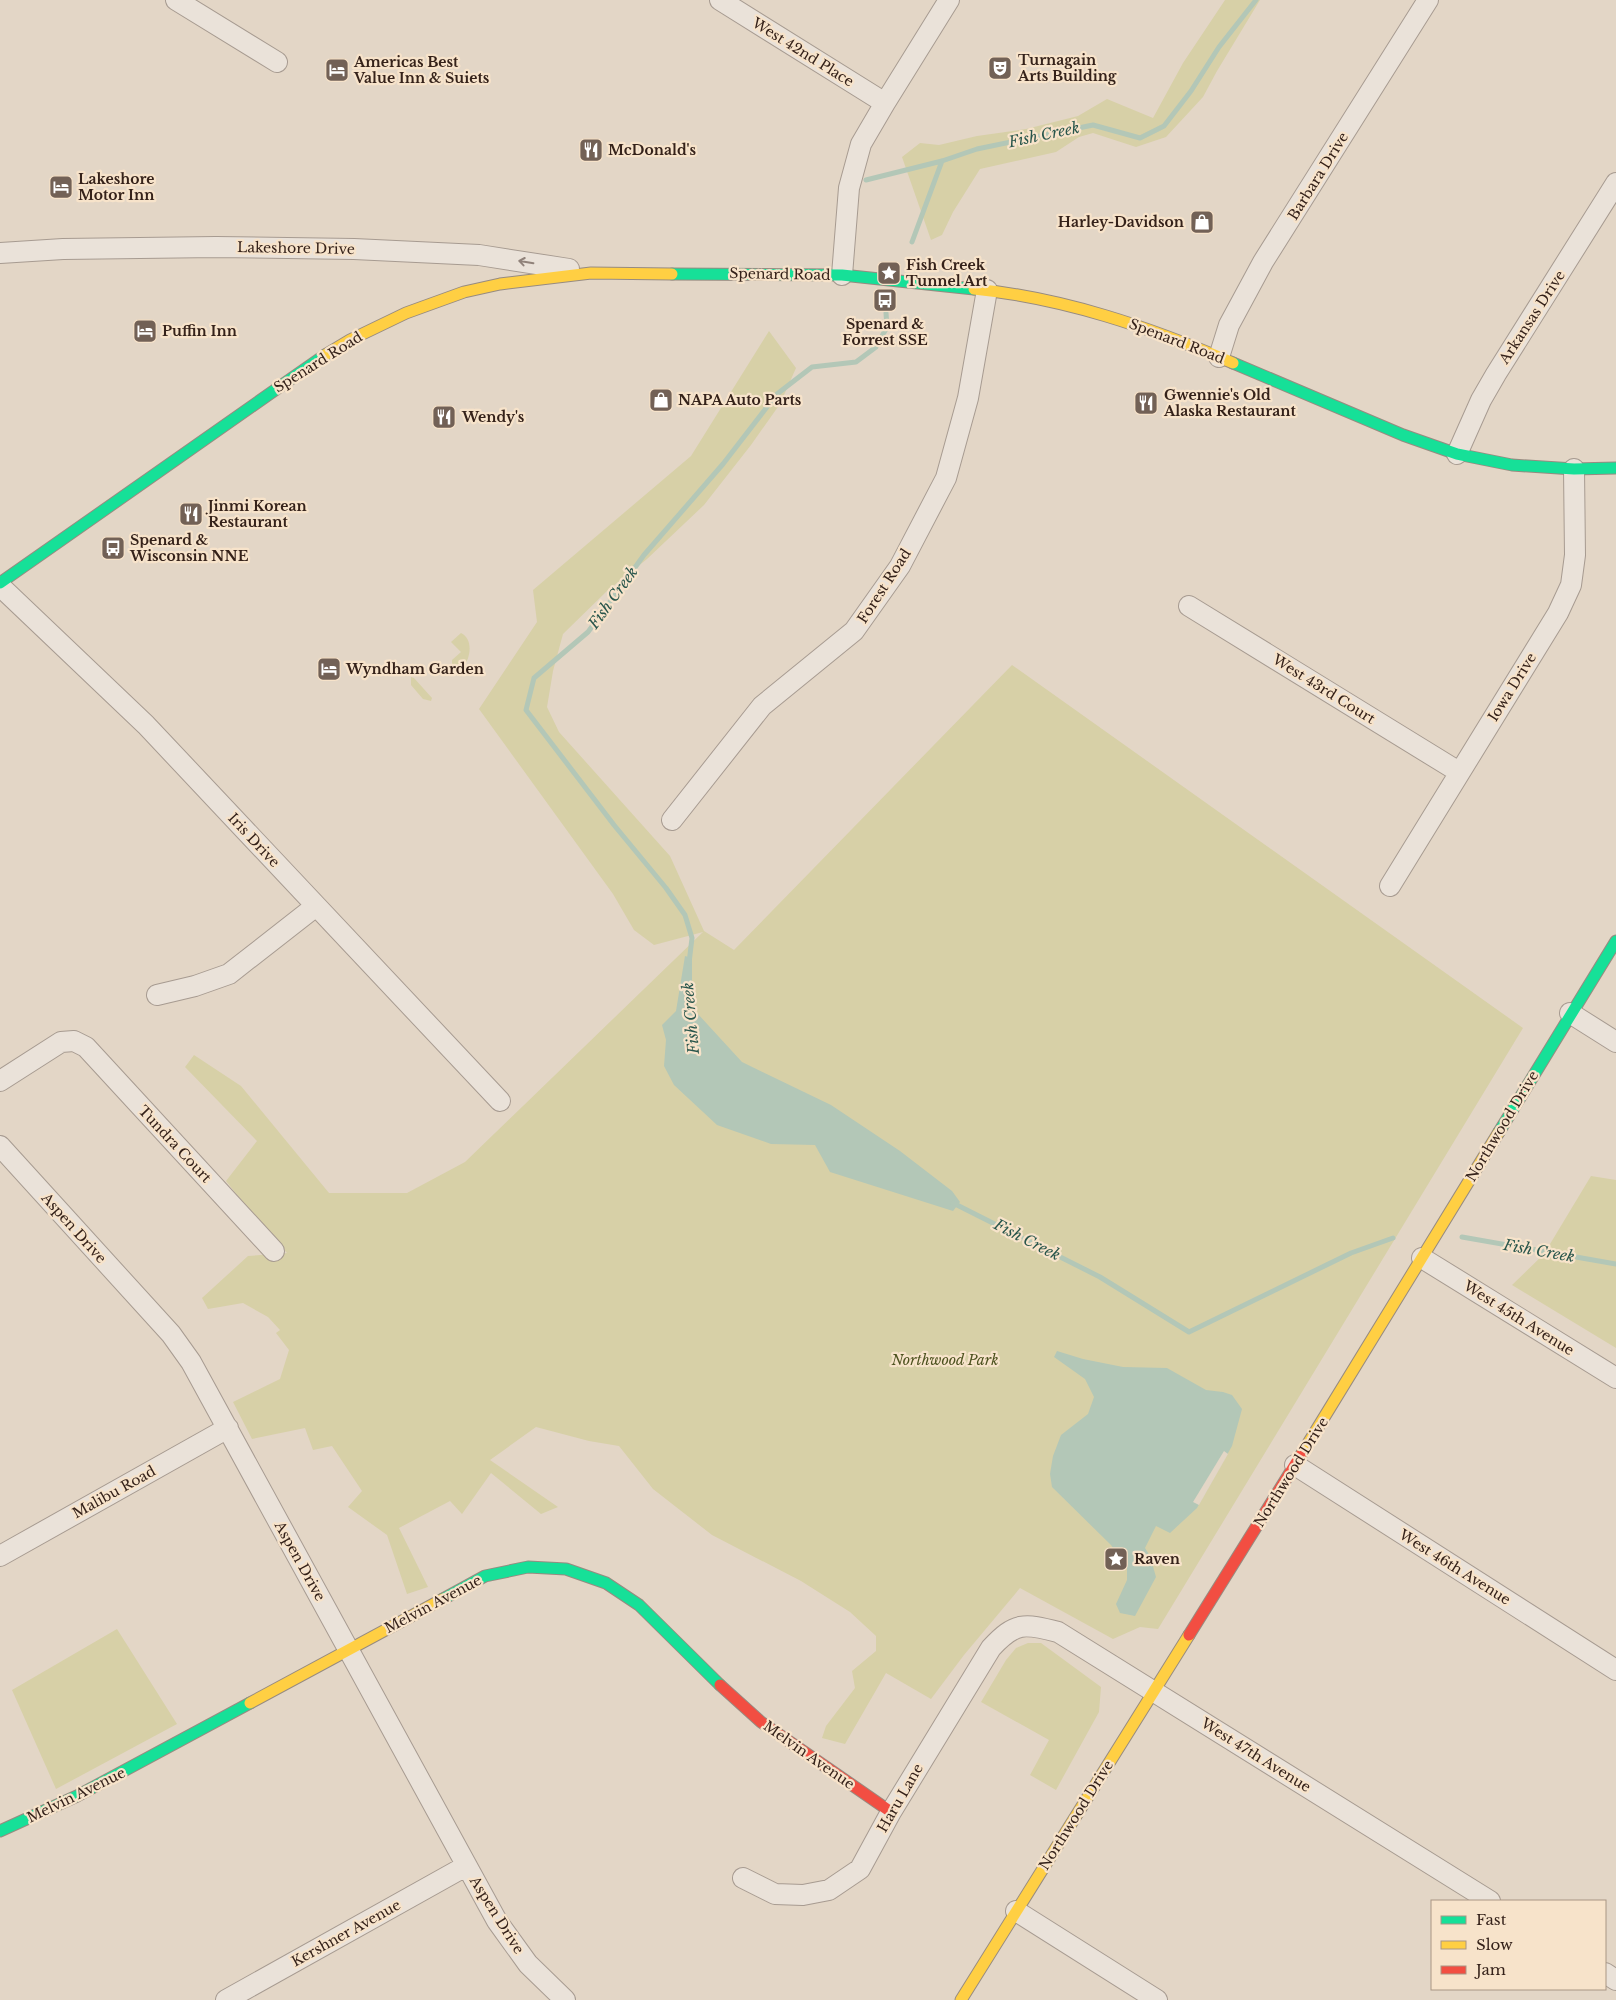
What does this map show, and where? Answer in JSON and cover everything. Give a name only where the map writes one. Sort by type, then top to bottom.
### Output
[{"type":"street","points":[[176,0],[277,62]]},
{"type":"street","name":"West 42nd Place","points":[[720,0],[885,103]]},
{"type":"street","points":[[842,275],[849,188],[861,144],[949,0]]},
{"type":"street","name":"Barbara Drive","points":[[1218,357],[1229,325],[1263,262],[1428,0]]},
{"type":"street","name":"Arkansas Drive","points":[[1457,454],[1481,400],[1496,374],[1616,183]]},
{"type":"street","name":"Lakeshore Drive","points":[[0,253],[63,249],[216,247],[354,249],[479,255],[591,273]]},
{"type":"street","points":[[479,255],[494,261],[498,266],[497,274],[486,288]]},
{"type":"street","name":"Spenard Road","points":[[0,585],[308,366],[342,344],[406,313],[464,292],[591,273],[842,275],[987,290],[1040,298],[1123,320],[1218,357],[1403,436],[1457,454],[1512,465],[1574,470],[1616,468]]},
{"type":"street","name":"Forest Road","points":[[672,820],[762,706],[854,631],[900,566],[946,478],[968,398],[987,290]]},
{"type":"street","name":"Iowa Drive","points":[[1390,886],[1558,612],[1571,585],[1575,555],[1574,470]]},
{"type":"street","name":"Iris Drive","points":[[0,585],[146,725],[500,1101]]},
{"type":"street","name":"West 43rd Court","points":[[1189,606],[1459,772]]},
{"type":"street","points":[[157,995],[195,986],[229,974],[316,906]]},
{"type":"street","name":"Northwood Drive","points":[[961,2000],[1295,1465],[1570,1013],[1616,941]]},
{"type":"street","points":[[1570,1013],[1616,1042]]},
{"type":"street","name":"Tundra Court","points":[[0,1080],[61,1042],[74,1041],[86,1047],[274,1251]]},
{"type":"street","name":"Aspen Drive","points":[[0,1146],[171,1334],[191,1362],[497,1921],[528,1964],[565,2000]]},
{"type":"street","name":"West 45th Avenue","points":[[1422,1258],[1616,1378]]},
{"type":"street","name":"Malibu Road","points":[[0,1556],[228,1428]]},
{"type":"street","name":"West 46th Avenue","points":[[1295,1465],[1616,1670]]},
{"type":"street","name":"Melvin Avenue","points":[[0,1831],[77,1796],[485,1576],[528,1567],[566,1569],[606,1583],[639,1605],[716,1681],[761,1722],[891,1812]]},
{"type":"street","name":"West 47th Avenue","points":[[1016,1627],[1035,1626],[1058,1632],[1488,1900]]},
{"type":"street","name":"Haru Lane","points":[[743,1878],[775,1894],[803,1895],[828,1890],[860,1869],[891,1812],[991,1648],[1002,1636],[1016,1627]]},
{"type":"street","name":"Kershner Avenue","points":[[226,2000],[466,1866]]},
{"type":"street","points":[[1016,1911],[1157,2000]]},
{"type":"green space","points":[[1225,0],[1260,0],[1203,97],[1166,137],[1136,147],[1093,133],[1079,137],[1056,152],[980,169],[953,212],[942,235],[931,240],[902,157],[920,143],[939,145],[977,136],[1026,129],[1078,116],[1107,99],[1153,118],[1183,63]]},
{"type":"green space","name":"Northwood Park","points":[[769,331],[796,368],[780,404],[704,505],[647,559],[607,591],[563,634],[553,671],[547,707],[559,732],[670,856],[704,931],[734,950],[1012,665],[1523,1028],[1158,1629],[1140,1627],[1113,1639],[1020,1588],[964,1655],[931,1699],[886,1673],[845,1744],[822,1738],[826,1726],[855,1688],[852,1671],[876,1651],[876,1636],[850,1612],[801,1581],[712,1535],[653,1489],[619,1446],[589,1441],[536,1427],[490,1460],[558,1507],[541,1514],[491,1473],[462,1514],[450,1501],[399,1528],[428,1587],[407,1594],[387,1535],[348,1507],[362,1491],[332,1446],[313,1450],[305,1428],[252,1439],[233,1402],[280,1379],[289,1350],[276,1333],[280,1330],[268,1317],[243,1303],[208,1309],[202,1298],[248,1256],[287,1253],[263,1228],[226,1181],[257,1141],[185,1067],[194,1055],[241,1086],[329,1193],[407,1193],[465,1162],[703,932],[654,945],[634,930],[613,894],[479,709],[537,622],[533,590],[691,456]]},
{"type":"green space","points":[[461,633],[468,641],[470,651],[460,671],[452,665],[452,660],[461,652],[451,642]]},
{"type":"green space","points":[[411,677],[432,698],[431,701],[423,699],[411,685]]},
{"type":"green space","points":[[1591,1176],[1616,1180],[1616,1348],[1512,1285],[1544,1254]]},
{"type":"green space","points":[[117,1629],[177,1724],[56,1789],[12,1690]]},
{"type":"green space","points":[[1028,1643],[1041,1643],[1101,1687],[1099,1712],[1056,1790],[1030,1775],[1049,1740],[981,1702],[1006,1660],[1016,1648]]},
{"type":"water","points":[[685,956],[692,958],[692,987],[697,1013],[742,1062],[831,1105],[900,1151],[952,1191],[960,1202],[953,1211],[830,1172],[815,1145],[771,1144],[717,1125],[674,1085],[664,1066],[666,1040],[662,1025],[676,1011]]},
{"type":"water","points":[[1057,1351],[1083,1359],[1123,1367],[1167,1368],[1206,1390],[1232,1395],[1242,1409],[1232,1446],[1197,1508],[1170,1533],[1156,1526],[1145,1548],[1150,1556],[1156,1577],[1135,1616],[1120,1613],[1116,1604],[1127,1580],[1127,1568],[1111,1545],[1052,1487],[1050,1474],[1053,1456],[1061,1435],[1088,1414],[1094,1397],[1085,1379],[1054,1357]]},
{"type":"pier","points":[[1224,1451],[1228,1454],[1199,1505],[1193,1502]]},
{"type":"waterway","name":"Fish Creek","points":[[866,180],[942,161],[977,149],[1093,125],[1140,138],[1164,126],[1191,91],[1219,47],[1256,0]]},
{"type":"waterway","name":"Fish Creek","points":[[912,242],[942,161]]},
{"type":"waterway","name":"Fish Creek","points":[[689,963],[692,938],[685,915],[666,888],[614,825],[526,710],[534,678],[588,632],[644,555],[723,464],[777,394],[812,367],[856,362],[876,347],[887,327],[886,313]]},
{"type":"waterway","name":"Fish Creek","points":[[953,1203],[1100,1277],[1189,1332],[1351,1253],[1393,1238]]},
{"type":"waterway","name":"Fish Creek","points":[[1462,1237],[1616,1264]]},
{"type":"traffic: fast","points":[[672,274],[842,275],[974,289]]},
{"type":"traffic: fast","points":[[0,583],[325,355]]},
{"type":"traffic: fast","points":[[1233,363],[1403,435],[1457,454],[1512,465],[1574,469],[1616,468]]},
{"type":"traffic: fast","points":[[1499,1132],[1616,941]]},
{"type":"traffic: fast","points":[[443,1599],[485,1576],[528,1567],[566,1569],[606,1583],[639,1605],[720,1685]]},
{"type":"traffic: fast","points":[[0,1831],[77,1796],[250,1703]]},
{"type":"traffic: slow","points":[[325,355],[350,340],[406,313],[464,292],[500,284],[591,273],[672,274]]},
{"type":"traffic: slow","points":[[974,289],[1041,299],[1106,316],[1138,326],[1233,363]]},
{"type":"traffic: slow","points":[[1301,1455],[1499,1132]]},
{"type":"traffic: slow","points":[[250,1703],[443,1599]]},
{"type":"traffic: slow","points":[[961,2000],[1189,1635]]},
{"type":"traffic: jam","points":[[1189,1635],[1301,1455]]},
{"type":"traffic: jam","points":[[720,1685],[761,1722],[891,1812]]},
{"type":"place","name":"Turnagain Arts Building","points":[[1000,68]]},
{"type":"place","name":"Americas Best Value Inn & Suiets","points":[[337,70]]},
{"type":"place","name":"McDonald's","points":[[591,150]]},
{"type":"place","name":"Lakeshore Motor Inn","points":[[61,187]]},
{"type":"place","name":"Harley-Davidson","points":[[1202,222]]},
{"type":"place","name":"Fish Creek Tunnel Art","points":[[889,273]]},
{"type":"place","name":"Spenard & Forrest SSE","points":[[885,300]]},
{"type":"place","name":"Puffin Inn","points":[[145,331]]},
{"type":"place","name":"NAPA Auto Parts","points":[[661,400]]},
{"type":"place","name":"Gwennie's Old Alaska Restaurant","points":[[1146,403]]},
{"type":"place","name":"Wendy's","points":[[444,417]]},
{"type":"place","name":"Jinmi Korean Restaurant","points":[[191,514]]},
{"type":"place","name":"Spenard & Wisconsin NNE","points":[[113,548]]},
{"type":"place","name":"Wyndham Garden","points":[[329,669]]},
{"type":"place","name":"Raven","points":[[1116,1559]]}]
